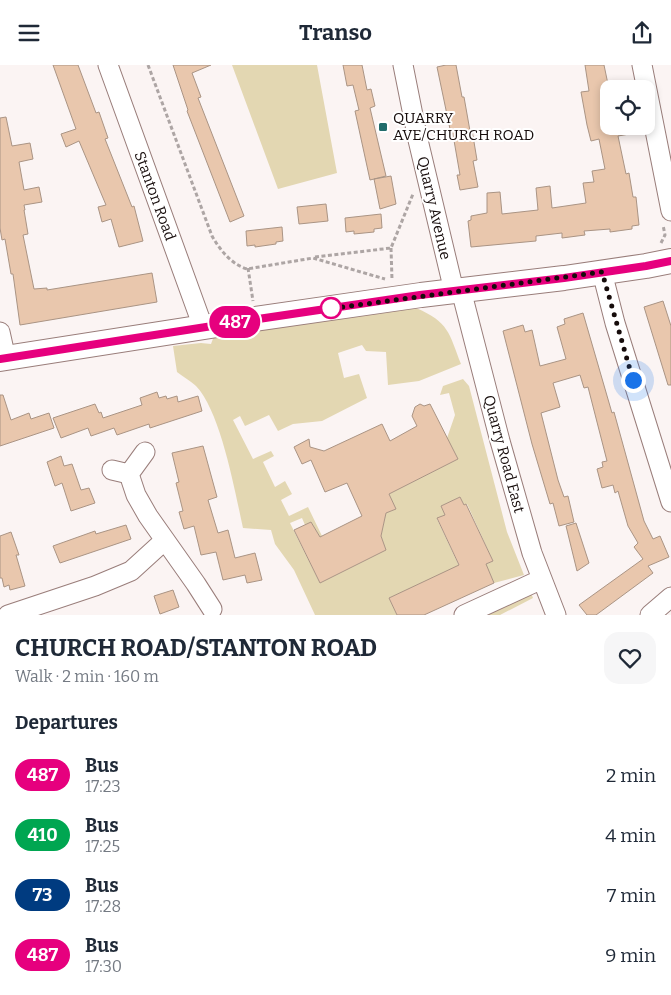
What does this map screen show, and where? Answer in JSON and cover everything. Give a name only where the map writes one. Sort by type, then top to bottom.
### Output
[{"type":"main road","points":[[3,359],[255,319],[602,272],[664,253]]},
{"type":"street","name":"Stanton Road","points":[[108,65],[203,327]]},
{"type":"street","name":"Quarry Avenue","points":[[403,65],[418,140],[457,291]]},
{"type":"street","points":[[642,65],[671,211]]},
{"type":"street","points":[[602,272],[671,502]]},
{"type":"street","name":"Quarry Road East","points":[[457,291],[532,553],[556,615]]},
{"type":"street","points":[[0,332],[3,359]]},
{"type":"street","points":[[145,452],[121,472],[165,540],[216,610]]},
{"type":"street","points":[[8,615],[95,586],[131,571],[165,540]]},
{"type":"street","points":[[464,615],[542,579]]},
{"type":"street","points":[[650,615],[671,597]]},
{"type":"path","points":[[148,65],[212,236],[221,251],[240,267],[248,268],[390,248]]},
{"type":"path","points":[[392,281],[390,248],[414,191]]},
{"type":"path","points":[[664,235],[662,243],[664,253]]},
{"type":"path","points":[[313,258],[392,281],[401,281]]},
{"type":"path","points":[[248,268],[255,319]]},
{"type":"shaded area","points":[[232,65],[317,65],[337,173],[278,189]]},
{"type":"shaded area","points":[[416,308],[427,313],[442,324],[454,344],[461,364],[419,381],[388,385],[386,352],[366,351],[362,345],[338,353],[344,378],[359,374],[367,398],[322,421],[293,424],[278,431],[269,415],[245,426],[240,416],[233,420],[253,459],[271,451],[274,456],[263,462],[275,487],[285,481],[292,494],[281,500],[289,516],[308,507],[322,536],[320,537],[311,522],[305,525],[302,518],[290,523],[320,583],[386,550],[381,536],[386,513],[396,509],[389,494],[458,459],[447,438],[455,415],[449,393],[440,395],[443,386],[463,379],[469,386],[507,532],[524,575],[494,583],[489,571],[473,570],[493,561],[467,504],[464,505],[460,497],[441,506],[445,515],[437,519],[460,568],[452,569],[389,598],[397,615],[315,615],[294,570],[275,544],[271,530],[243,528],[226,453],[213,414],[196,386],[177,372],[173,346],[201,343],[211,344],[214,336]]},
{"type":"shaded area","points":[[529,588],[533,598],[500,615],[473,615]]},
{"type":"building","points":[[53,65],[78,65],[96,113],[99,112],[108,138],[105,139],[132,207],[134,206],[143,241],[119,247],[111,219],[102,222],[98,207],[106,205],[79,141],[66,147],[61,134],[76,129]]},
{"type":"building","points":[[173,65],[211,65],[192,73],[201,97],[198,98],[244,216],[230,222],[187,111]]},
{"type":"building","points":[[343,65],[362,65],[367,90],[371,89],[375,106],[370,108],[386,176],[370,180],[355,111],[359,110],[353,85],[347,86]]},
{"type":"building","points":[[456,65],[470,131],[472,130],[477,160],[473,161],[478,187],[460,190],[457,175],[460,175],[452,129],[450,129],[437,67]]},
{"type":"building","points":[[585,65],[604,65],[607,80],[600,80],[600,135],[624,135],[618,136],[626,174],[629,173],[633,197],[636,197],[639,225],[632,226],[632,229],[610,232],[610,229],[584,231],[585,235],[562,238],[562,233],[536,236],[536,241],[471,247],[468,221],[471,220],[471,216],[487,213],[487,193],[500,192],[502,214],[538,210],[536,188],[550,186],[552,208],[586,203],[583,183],[594,182],[592,171],[605,169],[599,139],[591,141],[587,125],[581,92],[589,91]]},
{"type":"building","points":[[6,117],[12,146],[30,143],[33,159],[19,162],[24,190],[39,187],[42,202],[24,205],[28,234],[23,235],[34,289],[47,288],[47,290],[152,273],[157,302],[20,325],[13,274],[11,274],[5,239],[2,240],[0,228],[0,118]]},
{"type":"building","points":[[391,176],[396,204],[380,209],[374,179]]},
{"type":"building","points":[[326,204],[328,221],[299,224],[297,207]]},
{"type":"building","points":[[381,214],[382,228],[374,229],[374,232],[354,234],[354,231],[346,232],[345,218]]},
{"type":"building","points":[[282,227],[283,241],[255,247],[255,245],[247,246],[246,231]]},
{"type":"building","points":[[663,301],[671,326],[671,385],[668,385],[644,307]]},
{"type":"building","points":[[583,313],[612,413],[614,412],[644,521],[653,539],[660,536],[669,557],[648,566],[653,573],[596,615],[587,615],[579,605],[643,559],[634,547],[638,543],[628,526],[618,491],[615,493],[613,485],[602,488],[597,469],[603,467],[602,462],[607,461],[588,387],[584,388],[580,375],[553,383],[560,407],[541,413],[558,480],[564,497],[568,496],[574,522],[559,526],[553,503],[550,504],[532,444],[503,331],[523,325],[525,332],[532,330],[540,366],[566,359],[557,327],[565,324],[564,319]]},
{"type":"building","points":[[157,392],[159,398],[166,396],[167,399],[177,396],[178,402],[198,396],[202,411],[150,428],[149,424],[117,435],[114,428],[91,436],[88,428],[61,438],[53,418],[95,404],[103,418],[142,405],[140,398]]},
{"type":"building","points":[[0,395],[3,395],[11,420],[29,413],[31,419],[49,413],[54,428],[0,446]]},
{"type":"building","points":[[420,404],[424,406],[430,404],[458,459],[389,494],[396,509],[386,513],[381,536],[386,550],[320,583],[294,530],[311,522],[320,537],[362,516],[347,483],[325,492],[311,460],[302,464],[294,447],[309,439],[310,447],[324,451],[382,424],[390,441],[417,426],[412,416],[415,407]]},
{"type":"building","points":[[203,446],[217,497],[208,500],[218,533],[228,530],[235,558],[255,553],[262,580],[247,583],[245,575],[223,580],[216,552],[201,555],[194,526],[184,529],[179,512],[183,511],[176,483],[179,482],[172,453]]},
{"type":"building","points":[[61,456],[64,466],[72,464],[81,490],[89,488],[95,503],[71,511],[62,483],[55,486],[47,462]]},
{"type":"building","points":[[460,497],[464,505],[466,504],[493,561],[486,564],[494,583],[424,615],[397,615],[389,598],[459,565],[437,518],[445,515],[441,506]]},
{"type":"building","points":[[576,523],[589,563],[577,571],[566,526]]},
{"type":"building","points":[[126,525],[131,539],[60,563],[53,546],[95,531],[96,534]]},
{"type":"building","points":[[11,532],[19,555],[16,555],[25,586],[10,590],[9,585],[4,587],[2,578],[0,578],[0,536]]},
{"type":"building","points":[[173,590],[179,607],[160,614],[154,596]]},
{"type":"bus line","name":"487","points":[[0,359],[420,295],[564,278],[671,261]]},
{"type":"place","name":"QUARRY AVE/CHURCH ROAD","points":[[383,127]]},
{"type":"route","points":[[331,308],[328,309],[420,295],[602,272],[633,380]]}]
